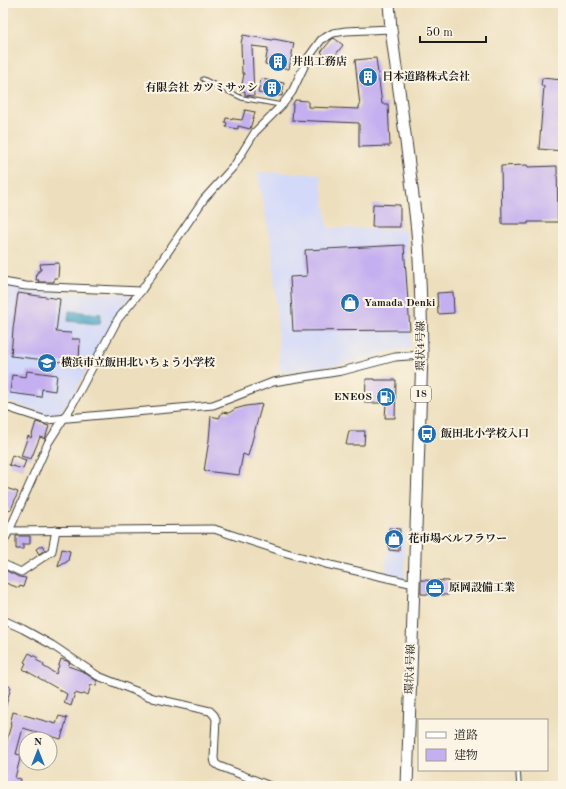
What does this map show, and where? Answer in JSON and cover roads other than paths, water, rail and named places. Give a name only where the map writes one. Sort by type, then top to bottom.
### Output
[{"type":"main road","name":"環状4号線","points":[[389,3],[416,222],[420,268],[422,355],[407,786]]},
{"type":"street","points":[[3,543],[6,530],[48,443],[71,407],[118,319],[141,291],[204,199],[234,166],[255,132],[282,105],[292,92],[308,58],[321,40],[333,33],[346,30],[391,29]]},
{"type":"street","points":[[3,282],[26,286],[141,291]]},
{"type":"street","points":[[3,406],[46,420],[213,405],[273,382],[342,371],[395,357],[422,355]]},
{"type":"street","points":[[6,530],[214,529],[326,564],[414,584]]},
{"type":"street","points":[[3,564],[21,572],[52,551],[56,530]]},
{"type":"street","points":[[3,620],[52,645],[98,676],[153,698],[210,711],[216,719],[215,763],[219,766],[270,786]]},
{"type":"lane","points":[[203,79],[242,98],[282,105]]},
{"type":"lane","points":[[518,771],[519,786]]},
{"type":"water","points":[[69,311],[101,314],[100,324],[68,321]]},
{"type":"place","name":"井出工務店","points":[[278,62]]},
{"type":"place","name":"日本道路株式会社","points":[[368,77]]},
{"type":"place","name":"有限会社 カツミサッシ","points":[[272,88]]},
{"type":"place","name":"Yamada Denki","points":[[350,303]]},
{"type":"place","name":"横浜市立飯田北いちょう小学校","points":[[47,363]]},
{"type":"place","name":"ENEOS","points":[[386,397]]},
{"type":"place","name":"飯田北小学校入口","points":[[427,434]]},
{"type":"place","name":"花市場ベルフラワー","points":[[394,539]]},
{"type":"place","name":"原岡設備工業","points":[[435,588]]}]
